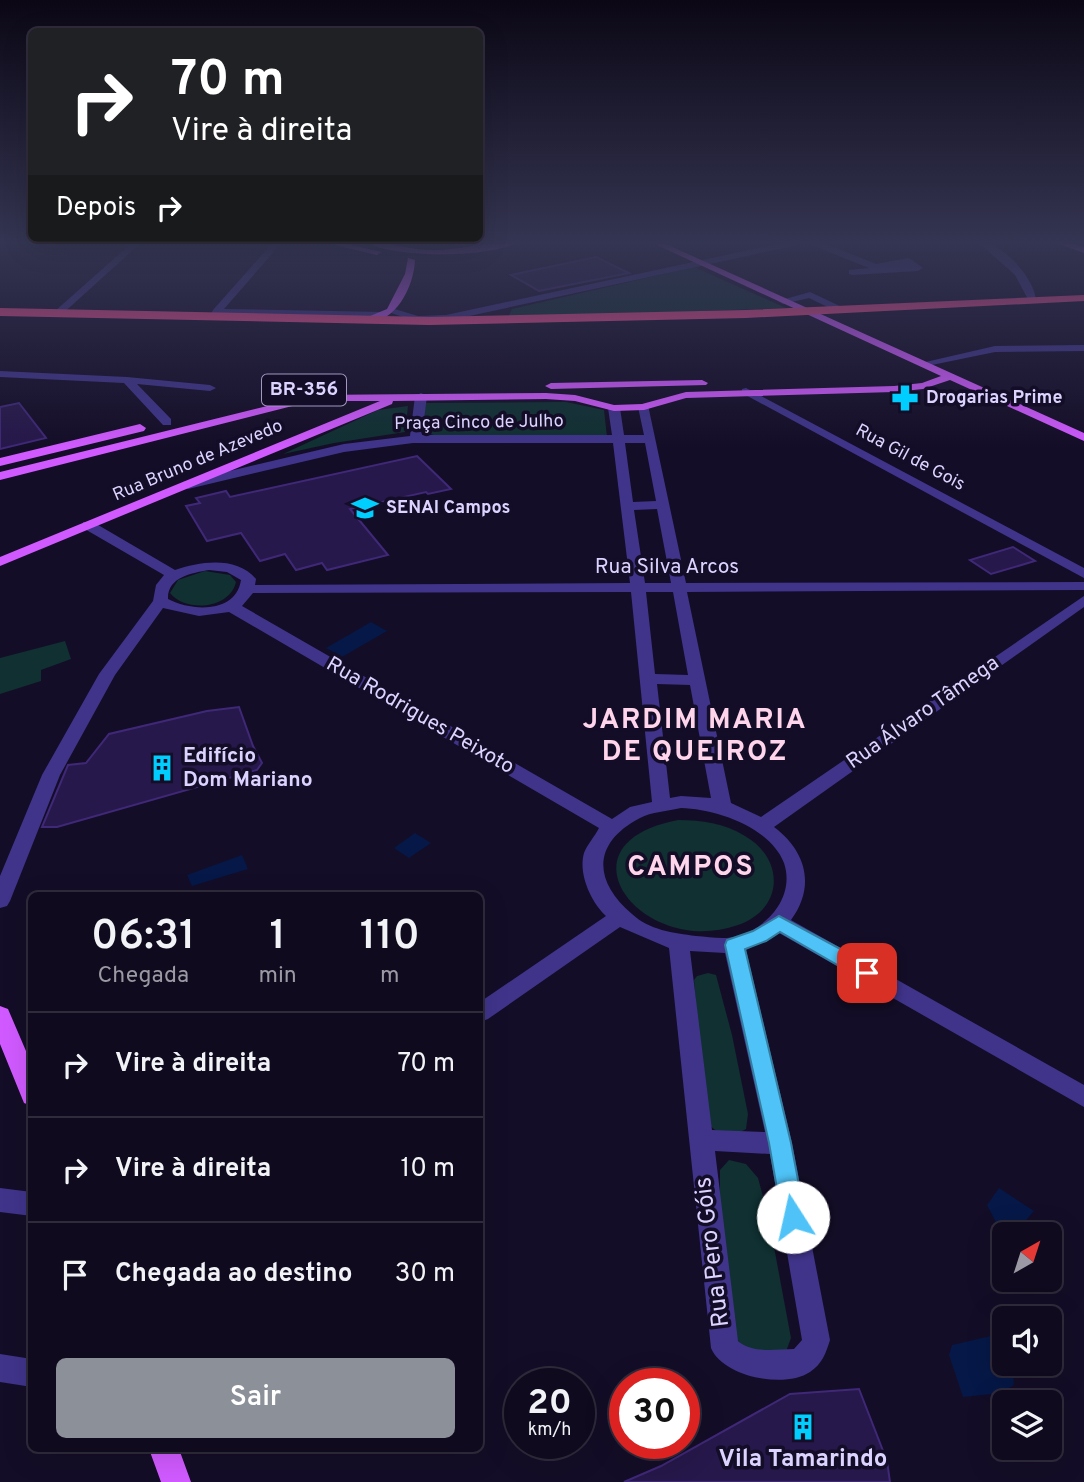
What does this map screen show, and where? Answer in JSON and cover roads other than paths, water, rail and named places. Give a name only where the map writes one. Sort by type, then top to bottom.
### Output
[{"type":"highway","points":[[496,309],[496,315],[507,320]]},
{"type":"highway","points":[[0,312],[215,314],[367,321],[507,320],[859,309]]},
{"type":"main road","points":[[367,321],[387,313],[389,309]]},
{"type":"main road","points":[[802,309],[1084,437]]},
{"type":"main road","points":[[0,476],[312,398],[546,396],[575,398],[614,408],[644,407],[686,394],[923,386],[946,375]]},
{"type":"main road","name":"BR-356","points":[[0,462],[270,397],[320,388],[617,386],[946,375]]},
{"type":"main road","points":[[617,386],[636,394],[644,407]]},
{"type":"main road","name":"Rua Bruno de Azevedo","points":[[0,562],[368,408],[416,396]]},
{"type":"main road","points":[[240,415],[233,410],[270,397]]},
{"type":"main road","points":[[0,1015],[28,1086]]},
{"type":"main road","points":[[165,1452],[176,1482]]},
{"type":"street","points":[[57,314],[62,309]]},
{"type":"street","points":[[215,314],[219,309]]},
{"type":"street","points":[[215,314],[387,313],[433,319],[489,309]]},
{"type":"street","points":[[922,364],[995,349],[1084,348]]},
{"type":"street","points":[[0,374],[127,380],[210,388]]},
{"type":"street","points":[[127,380],[167,422]]},
{"type":"street","name":"Rua Gil de Gois","points":[[746,391],[1084,574]]},
{"type":"street","points":[[416,396],[416,439]]},
{"type":"street","points":[[644,407],[720,799]]},
{"type":"street","points":[[614,408],[638,588],[661,803]]},
{"type":"street","name":"Praça Cinco de Julho","points":[[188,485],[344,448],[416,439],[650,439]]},
{"type":"street","points":[[625,506],[662,505]]},
{"type":"street","points":[[88,525],[174,575]]},
{"type":"street","points":[[1056,586],[1049,579],[1047,570],[1056,559],[1084,558]]},
{"type":"street","points":[[209,566],[241,571],[249,579],[250,589],[243,598],[230,606],[210,612],[189,613],[171,609],[161,601],[159,593],[163,583],[174,575],[209,566]]},
{"type":"street","name":"Rua Silva Arcos","points":[[250,589],[1056,586],[1084,597]]},
{"type":"street","name":"Rua Álvaro Tâmega","points":[[763,825],[1084,597]]},
{"type":"street","points":[[0,901],[51,775],[107,674],[161,601]]},
{"type":"street","name":"Rua Rodrigues Peixoto","points":[[230,606],[610,826]]},
{"type":"street","points":[[648,679],[696,680]]},
{"type":"street","points":[[720,799],[763,825],[786,847],[797,872],[795,899],[779,923],[759,936],[734,945],[680,946],[646,935],[618,918],[599,895],[592,871],[596,847],[610,826],[633,812],[661,803],[720,799]]},
{"type":"street","points":[[483,1011],[618,918]]},
{"type":"street","points":[[779,923],[1084,1097]]},
{"type":"street","name":"Rua Pero Góis","points":[[680,946],[725,1348],[733,1358],[744,1362],[799,1363],[812,1352],[816,1340],[780,1143],[734,945]]},
{"type":"street","points":[[700,1140],[780,1143]]},
{"type":"street","points":[[0,1199],[28,1202]]},
{"type":"street","points":[[0,1368],[28,1372]]},
{"type":"water","points":[[371,622],[387,631],[342,657],[326,648]]},
{"type":"water","points":[[415,833],[431,843],[409,858],[394,848]]},
{"type":"water","points":[[242,855],[248,869],[192,886],[187,875]]},
{"type":"water","points":[[999,1188],[1034,1211],[1024,1222],[996,1222],[987,1205]]},
{"type":"water","points":[[992,1336],[992,1376],[1013,1376],[1014,1385],[1006,1390],[992,1390],[992,1394],[963,1397],[949,1355],[952,1345]]},
{"type":"place","name":"Drogarias Prime","points":[[905,398]]},
{"type":"place","name":"SENAI Campos","points":[[365,508]]},
{"type":"place","name":"Edifício Dom Mariano","points":[[162,768]]},
{"type":"place","name":"Vila Tamarindo","points":[[803,1427]]},
{"type":"district","name":"JARDIM MARIA DE QUEIROZ","points":[[695,737]]},
{"type":"district","name":"CAMPOS","points":[[691,868]]}]
